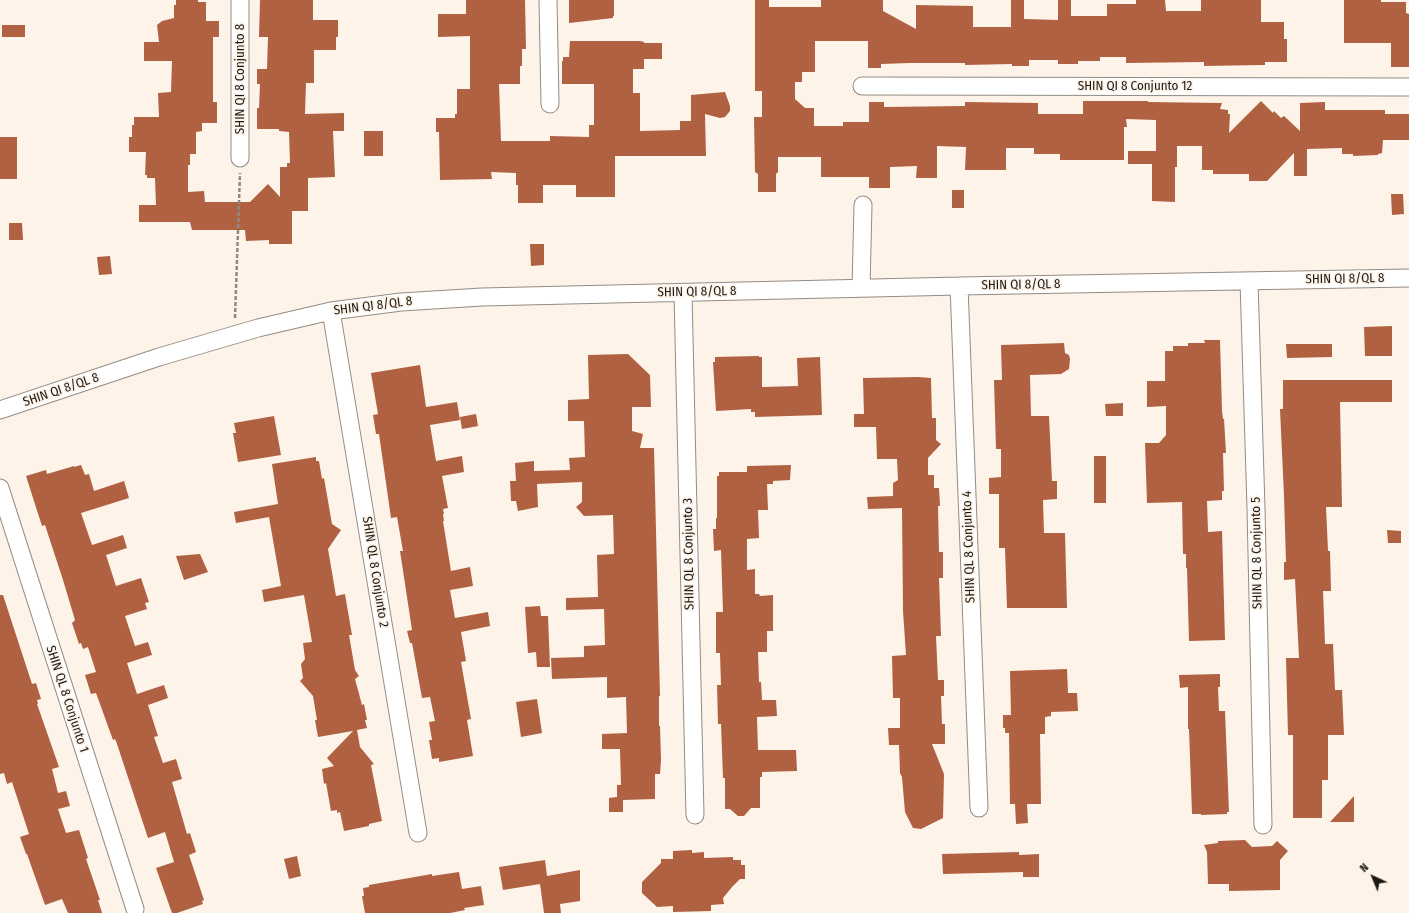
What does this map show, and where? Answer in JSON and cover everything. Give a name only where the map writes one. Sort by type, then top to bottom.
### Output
[{"type":"street","name":"SHIN QI 8 Conjunto 8","points":[[240,0],[240,158]]},
{"type":"street","points":[[548,0],[550,104]]},
{"type":"street","name":"SHIN QI 8 Conjunto 12","points":[[862,86],[1409,87]]},
{"type":"street","points":[[861,288],[864,205]]},
{"type":"street","name":"SHIN QI 8/QL 8","points":[[0,410],[159,357],[235,334],[331,311],[401,302],[482,297],[861,288],[1409,278]]},
{"type":"street","name":"SHIN QL 8 Conjunto 5","points":[[1249,281],[1256,508],[1262,825]]},
{"type":"street","name":"SHIN QL 8 Conjunto 4","points":[[959,286],[979,808]]},
{"type":"street","name":"SHIN QL 8 Conjunto 3","points":[[683,293],[695,816]]},
{"type":"street","name":"SHIN QL 8 Conjunto 2","points":[[331,311],[418,833]]},
{"type":"street","name":"SHIN QL 8 Conjunto 1","points":[[0,488],[135,910]]},
{"type":"path","points":[[235,334],[240,158]]},
{"type":"building","points":[[176,0],[198,0],[198,2],[206,2],[206,21],[219,21],[219,37],[213,37],[213,102],[217,102],[217,123],[202,123],[202,131],[196,132],[196,154],[190,154],[190,165],[188,165],[188,192],[204,191],[205,202],[250,202],[268,184],[280,197],[280,167],[287,167],[287,163],[290,163],[289,132],[279,131],[279,129],[257,129],[257,108],[259,108],[260,84],[257,84],[257,69],[267,69],[268,37],[259,37],[260,0],[313,0],[313,20],[338,20],[336,50],[314,50],[314,83],[306,83],[305,114],[344,113],[344,131],[333,131],[335,177],[308,178],[308,211],[292,211],[292,244],[269,244],[269,240],[246,241],[245,230],[192,230],[190,222],[139,222],[139,205],[156,205],[155,178],[147,178],[147,175],[145,175],[146,152],[129,152],[129,137],[132,137],[134,117],[159,117],[158,93],[171,92],[172,61],[144,61],[144,42],[159,42],[157,25],[162,21],[174,18],[174,5],[176,5]]},
{"type":"building","points":[[466,0],[525,0],[526,49],[522,49],[520,84],[499,84],[501,141],[550,141],[550,136],[589,137],[589,125],[594,125],[594,84],[562,84],[562,61],[563,57],[569,57],[570,41],[640,41],[644,43],[662,43],[662,59],[644,59],[644,69],[633,69],[633,93],[640,93],[640,131],[680,130],[680,121],[691,121],[691,95],[725,92],[730,106],[730,111],[725,117],[720,118],[705,114],[706,156],[615,156],[615,197],[576,197],[576,185],[543,185],[543,203],[518,203],[516,173],[491,172],[492,179],[440,180],[439,132],[436,132],[436,118],[455,118],[455,114],[457,114],[457,89],[470,89],[470,36],[438,37],[438,14],[466,14]]},
{"type":"building","points":[[569,0],[614,0],[614,16],[613,18],[569,23]]},
{"type":"building","points":[[755,0],[769,0],[769,7],[821,7],[821,0],[883,0],[883,11],[916,29],[916,5],[973,6],[973,27],[1011,27],[1011,0],[1024,0],[1024,19],[1058,20],[1058,0],[1071,0],[1071,16],[1107,16],[1107,4],[1136,4],[1136,0],[1165,0],[1166,11],[1201,11],[1201,0],[1261,0],[1261,22],[1284,22],[1284,39],[1287,39],[1287,62],[1265,62],[1265,65],[1204,66],[1204,62],[1126,63],[1126,57],[1100,57],[1100,61],[1078,61],[1078,64],[1058,64],[1058,60],[1029,60],[1029,66],[1012,66],[1012,64],[965,65],[965,63],[910,63],[881,64],[881,68],[868,68],[868,41],[815,41],[815,72],[802,72],[802,82],[795,82],[795,99],[805,108],[814,108],[814,126],[843,126],[843,122],[869,122],[869,102],[884,102],[884,107],[965,106],[965,102],[1038,103],[1038,114],[1083,114],[1083,101],[1148,101],[1222,103],[1220,109],[1228,110],[1228,114],[1230,114],[1229,133],[1261,101],[1273,113],[1274,111],[1281,118],[1284,116],[1300,131],[1300,103],[1325,102],[1325,110],[1385,110],[1385,114],[1409,114],[1409,140],[1383,140],[1382,153],[1378,155],[1353,156],[1353,154],[1342,154],[1342,148],[1307,149],[1307,176],[1294,176],[1294,153],[1267,181],[1249,181],[1249,174],[1213,174],[1213,170],[1202,170],[1202,146],[1177,146],[1177,167],[1175,167],[1175,202],[1152,201],[1152,164],[1128,164],[1128,151],[1156,151],[1156,120],[1126,119],[1127,127],[1124,127],[1124,160],[1060,160],[1060,154],[1034,154],[1034,148],[1006,148],[1006,170],[965,170],[966,147],[937,146],[937,178],[916,178],[917,166],[890,167],[890,188],[869,188],[869,177],[821,177],[821,157],[778,157],[776,192],[758,192],[758,174],[755,172],[754,117],[762,117],[762,91],[755,91]]},
{"type":"building","points":[[1344,0],[1406,2],[1406,13],[1409,14],[1409,67],[1391,67],[1391,43],[1344,43]]},
{"type":"building","points":[[2,25],[25,25],[25,37],[2,37]]},
{"type":"building","points":[[364,131],[383,131],[383,156],[364,156]]},
{"type":"building","points":[[0,137],[17,137],[17,179],[0,179]]},
{"type":"building","points":[[952,190],[964,190],[964,208],[952,208]]},
{"type":"building","points":[[1391,194],[1403,194],[1404,214],[1392,215]]},
{"type":"building","points":[[9,223],[22,223],[23,240],[9,240]]},
{"type":"building","points":[[530,244],[544,244],[544,265],[531,266]]},
{"type":"building","points":[[110,256],[112,274],[99,275],[97,257]]},
{"type":"building","points":[[1392,326],[1392,356],[1365,356],[1364,327]]},
{"type":"building","points":[[1204,340],[1220,340],[1222,411],[1224,419],[1226,453],[1223,453],[1224,491],[1222,491],[1222,500],[1207,501],[1208,532],[1222,531],[1225,640],[1189,641],[1187,568],[1186,554],[1183,554],[1182,502],[1147,503],[1145,443],[1159,443],[1166,435],[1166,406],[1147,407],[1147,381],[1165,381],[1165,351],[1173,351],[1173,346],[1188,346],[1188,343],[1205,343]]},
{"type":"building","points":[[1064,343],[1065,353],[1069,355],[1070,359],[1069,369],[1061,374],[1030,375],[1031,416],[1049,416],[1052,481],[1057,481],[1057,499],[1043,500],[1044,533],[1065,533],[1067,608],[1007,608],[1005,548],[999,548],[999,494],[989,494],[989,478],[1001,477],[1001,449],[996,449],[994,380],[1002,380],[1001,345]]},
{"type":"building","points":[[1286,344],[1332,344],[1332,357],[1287,358]]},
{"type":"building","points":[[628,354],[650,375],[651,407],[632,407],[632,431],[643,434],[640,448],[654,448],[660,696],[659,726],[661,760],[660,774],[655,774],[655,799],[623,800],[623,812],[609,812],[609,798],[617,797],[617,785],[621,785],[620,749],[602,749],[602,734],[627,733],[626,697],[607,698],[607,677],[552,679],[551,658],[584,657],[584,646],[605,645],[604,609],[566,610],[566,598],[598,597],[597,555],[614,554],[613,515],[584,516],[576,507],[582,502],[582,482],[537,484],[538,507],[518,511],[516,501],[511,501],[510,481],[516,481],[515,463],[534,461],[534,471],[570,470],[569,458],[585,457],[584,421],[568,421],[568,400],[589,399],[588,355]]},
{"type":"building","points":[[715,357],[762,357],[762,387],[798,386],[797,358],[820,357],[822,415],[755,417],[755,412],[751,412],[751,409],[716,411],[713,362],[715,362]]},
{"type":"building","points":[[420,365],[426,407],[457,402],[460,420],[430,425],[436,461],[462,456],[464,472],[442,476],[448,508],[443,509],[443,521],[451,571],[470,567],[473,586],[450,590],[455,618],[488,612],[490,626],[461,632],[466,661],[461,662],[471,719],[467,720],[473,756],[439,762],[439,758],[432,759],[429,740],[432,740],[429,722],[435,721],[430,697],[422,698],[412,643],[410,643],[407,631],[412,630],[400,551],[403,551],[397,517],[391,518],[379,434],[376,434],[373,415],[378,414],[371,373]]},
{"type":"building","points":[[863,378],[931,378],[932,418],[936,418],[936,440],[941,444],[928,458],[928,475],[934,475],[934,488],[939,488],[939,552],[943,552],[943,578],[939,578],[941,636],[936,636],[938,680],[944,680],[944,696],[941,696],[942,724],[945,724],[945,744],[932,744],[944,774],[943,818],[921,829],[913,828],[905,812],[902,777],[900,773],[899,745],[889,745],[888,728],[900,728],[900,698],[893,698],[892,656],[906,655],[903,611],[902,508],[868,509],[867,497],[893,496],[893,483],[898,480],[897,459],[877,459],[876,427],[854,427],[854,414],[864,414]]},
{"type":"building","points":[[1283,380],[1392,380],[1392,402],[1340,402],[1342,507],[1326,507],[1328,551],[1330,551],[1331,591],[1323,591],[1325,644],[1333,644],[1335,690],[1342,690],[1344,735],[1328,735],[1328,780],[1322,780],[1322,818],[1293,818],[1293,735],[1288,735],[1286,658],[1299,658],[1295,579],[1284,580],[1284,562],[1286,562],[1280,409],[1283,409]]},
{"type":"building","points":[[1123,403],[1123,416],[1106,416],[1105,404]]},
{"type":"building","points":[[476,414],[478,426],[462,429],[460,417]]},
{"type":"building","points":[[274,416],[281,455],[238,462],[233,433],[236,433],[234,423]]},
{"type":"building","points":[[1094,456],[1106,456],[1106,503],[1094,503]]},
{"type":"building","points":[[316,457],[316,461],[319,461],[322,479],[324,478],[332,524],[341,530],[328,549],[336,596],[345,594],[352,635],[349,635],[355,670],[359,676],[355,679],[362,705],[364,704],[367,720],[365,720],[367,728],[357,730],[360,747],[374,764],[371,765],[382,821],[369,824],[369,826],[344,831],[340,812],[337,813],[337,810],[331,811],[322,769],[334,766],[327,758],[353,731],[318,737],[313,696],[300,681],[303,678],[301,664],[305,659],[303,643],[312,642],[304,595],[264,602],[262,590],[281,586],[269,517],[236,523],[234,512],[278,504],[272,464]]},
{"type":"building","points":[[81,465],[85,475],[89,474],[94,491],[124,481],[129,498],[81,513],[92,545],[123,535],[127,548],[106,555],[116,586],[141,578],[149,602],[145,603],[147,609],[125,616],[135,646],[148,642],[152,655],[127,663],[137,694],[164,685],[168,698],[148,705],[158,736],[154,737],[163,763],[176,759],[182,779],[172,782],[187,834],[190,833],[196,852],[189,855],[204,900],[202,901],[203,904],[177,913],[172,913],[156,868],[174,862],[165,832],[148,838],[117,744],[115,739],[113,740],[96,693],[91,694],[85,675],[96,672],[88,647],[83,649],[81,643],[79,644],[72,623],[75,620],[63,580],[45,525],[42,526],[26,476],[46,470],[47,474]]},
{"type":"building","points":[[791,465],[790,480],[773,481],[773,484],[767,484],[768,510],[758,510],[759,538],[747,539],[747,570],[755,569],[755,594],[759,594],[760,596],[773,595],[773,631],[767,631],[767,652],[758,652],[759,682],[761,682],[762,700],[776,700],[777,716],[757,717],[758,750],[796,750],[797,771],[762,772],[762,777],[760,777],[760,808],[751,808],[744,816],[738,816],[730,809],[725,809],[725,778],[723,778],[721,724],[718,724],[717,685],[721,685],[720,653],[716,653],[716,612],[723,612],[721,550],[714,551],[713,529],[716,529],[717,518],[717,476],[719,476],[719,472],[747,472],[747,466]]},
{"type":"building","points":[[1387,530],[1401,531],[1401,543],[1388,543]]},
{"type":"building","points":[[200,554],[208,572],[184,580],[176,556]]},
{"type":"building","points":[[0,595],[3,595],[32,684],[36,683],[41,699],[37,700],[37,704],[59,767],[52,769],[58,793],[66,791],[70,806],[58,809],[66,833],[79,830],[88,858],[86,859],[100,900],[98,900],[102,913],[68,913],[62,899],[45,905],[20,837],[29,834],[12,782],[7,784],[4,773],[0,774]]},
{"type":"building","points":[[540,606],[541,616],[548,616],[550,667],[537,667],[536,652],[528,653],[525,607]]},
{"type":"building","points":[[1067,669],[1068,693],[1077,693],[1078,711],[1051,712],[1051,716],[1045,717],[1045,734],[1040,734],[1041,804],[1027,804],[1028,823],[1016,824],[1015,804],[1010,804],[1009,733],[1005,733],[1005,728],[1003,728],[1003,715],[1011,715],[1010,671]]},
{"type":"building","points":[[1220,674],[1220,687],[1218,687],[1219,711],[1225,711],[1229,812],[1227,812],[1227,814],[1192,814],[1188,729],[1188,687],[1180,688],[1179,675]]},
{"type":"building","points":[[537,699],[542,733],[521,737],[516,702]]},
{"type":"building","points":[[1354,796],[1354,822],[1330,822],[1343,808]]},
{"type":"building","points":[[1245,840],[1252,847],[1272,846],[1277,841],[1288,851],[1280,860],[1280,890],[1229,891],[1229,884],[1208,884],[1207,852],[1204,845],[1218,843],[1218,841]]},
{"type":"building","points":[[692,850],[692,853],[704,852],[704,858],[733,857],[733,860],[741,860],[741,865],[745,865],[745,879],[740,879],[732,887],[723,898],[724,904],[711,905],[711,911],[673,912],[673,906],[657,907],[642,893],[642,882],[661,863],[661,859],[673,859],[673,851]]},
{"type":"building","points":[[1019,852],[1019,855],[1039,854],[1039,877],[1023,877],[1023,872],[943,874],[942,854]]},
{"type":"building","points":[[297,856],[301,876],[289,879],[284,859]]},
{"type":"building","points":[[545,860],[547,876],[580,870],[580,901],[560,904],[561,913],[544,913],[540,884],[503,890],[499,867]]},
{"type":"building","points":[[459,872],[462,889],[481,886],[484,905],[464,908],[465,910],[450,913],[365,913],[362,896],[364,896],[363,888],[369,887],[369,885],[432,874],[432,876]]}]
